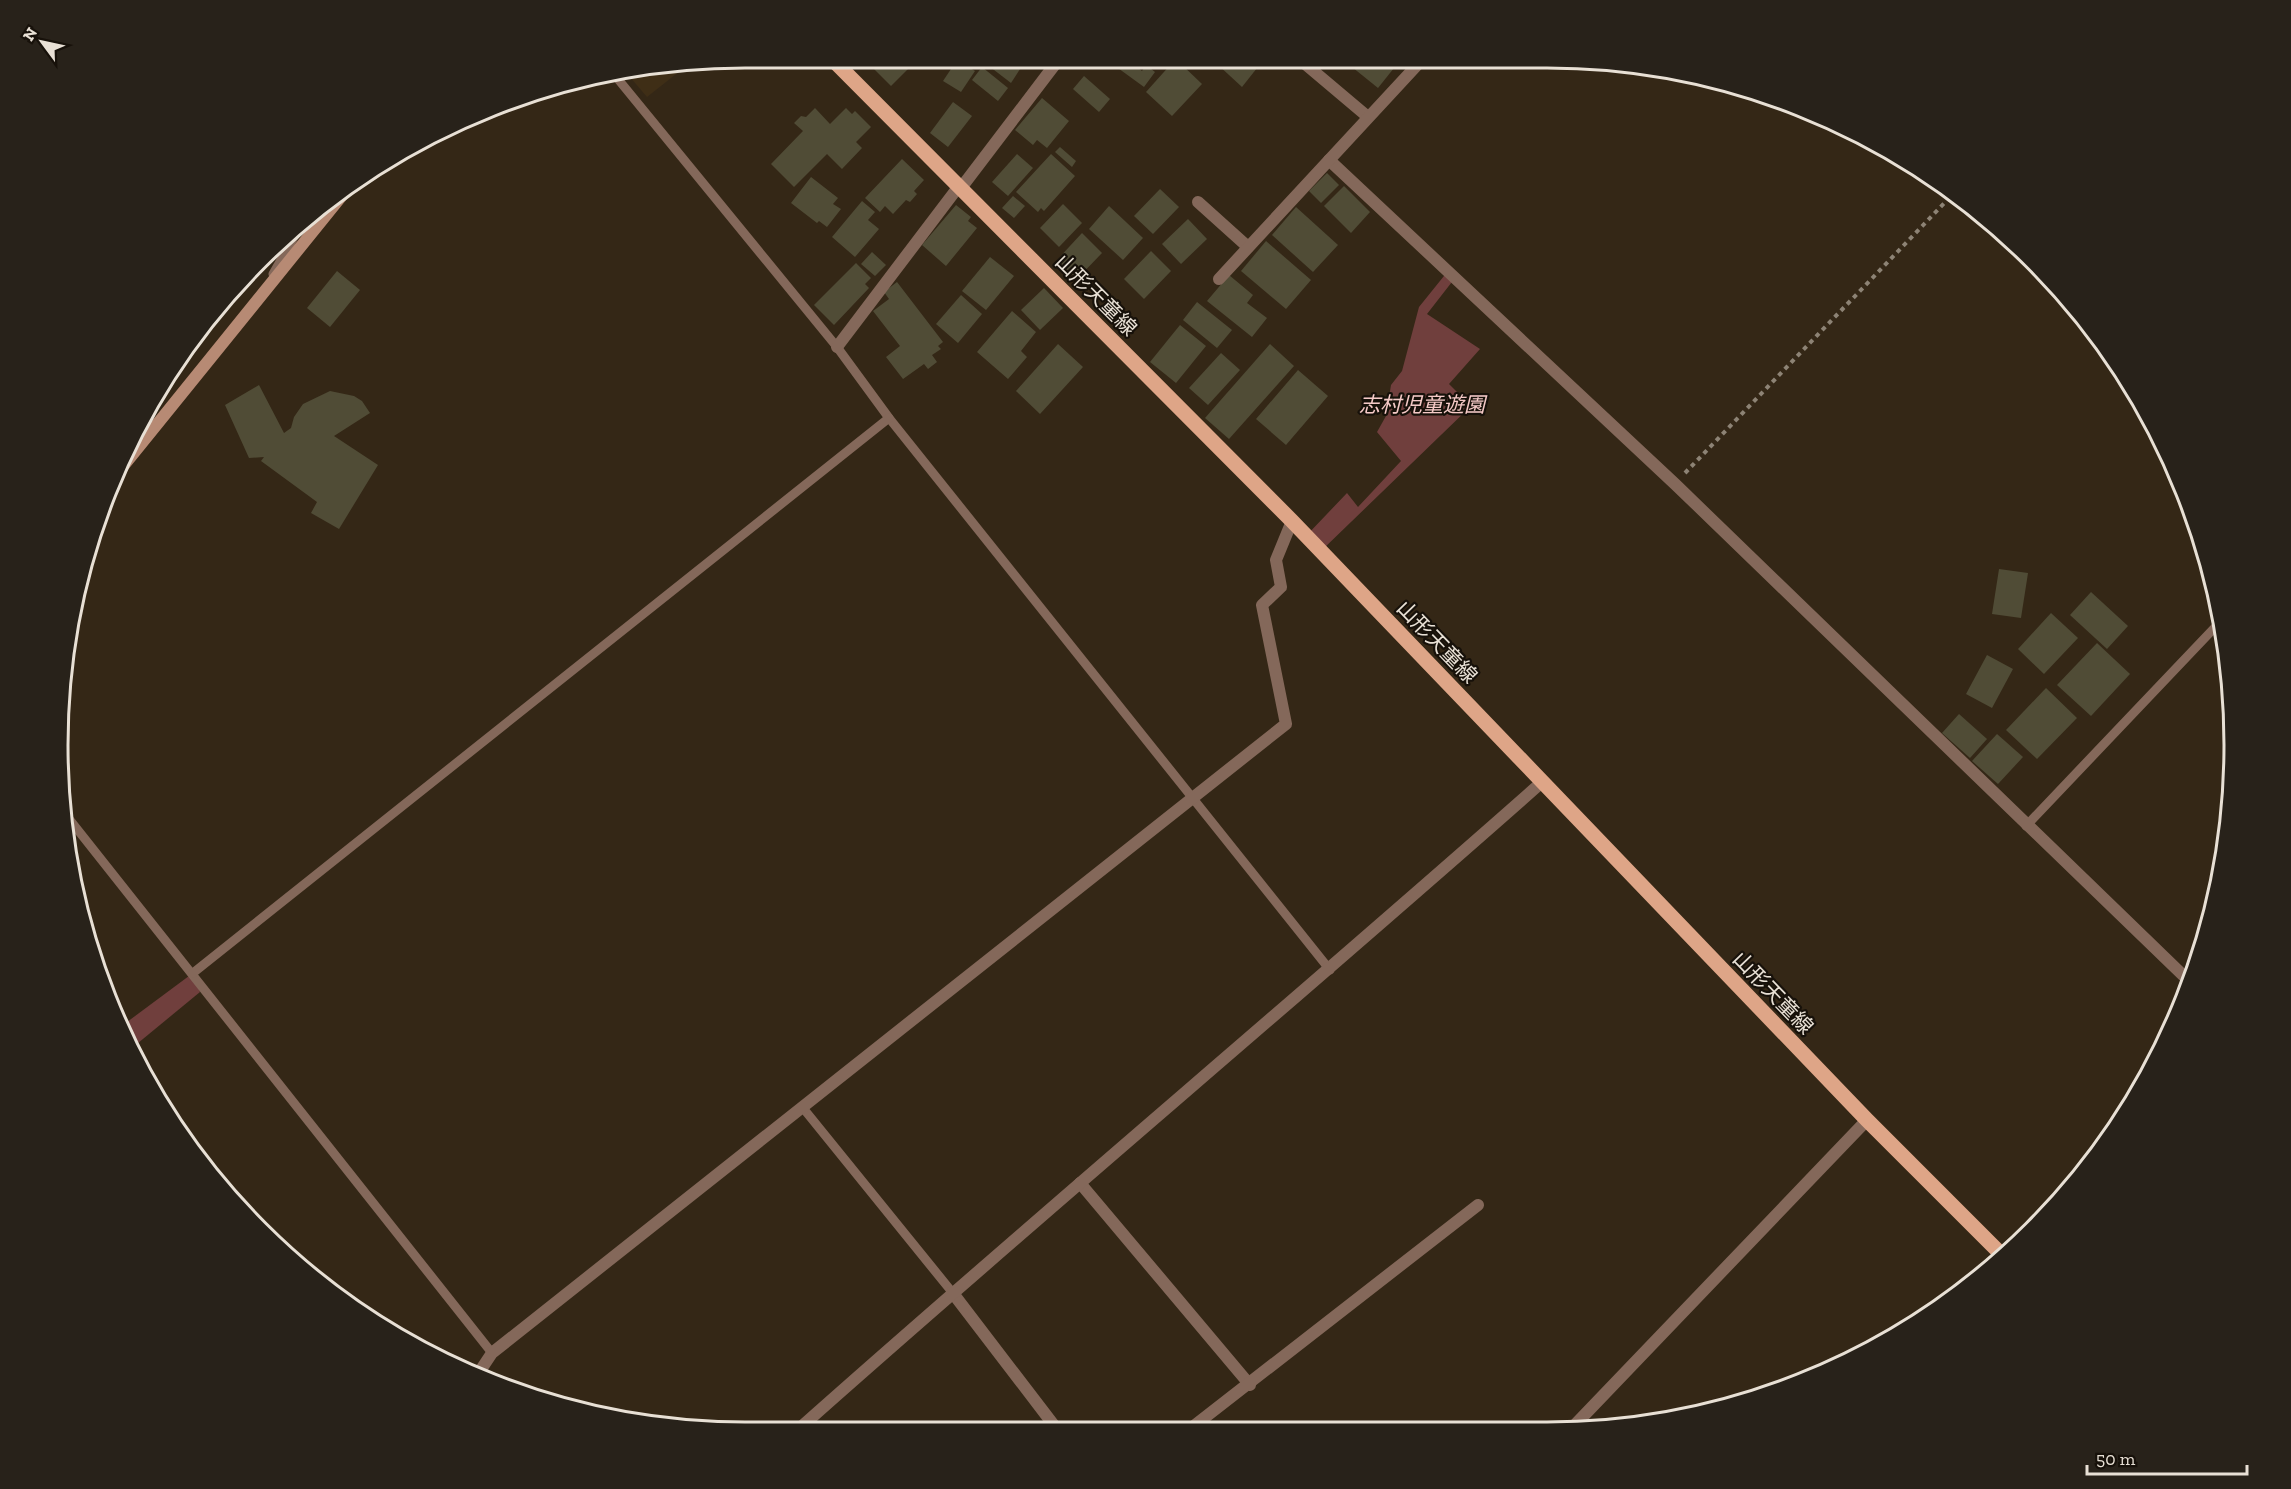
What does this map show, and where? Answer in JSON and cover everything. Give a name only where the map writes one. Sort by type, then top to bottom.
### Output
[{"type":"main road","name":"山形天童線","points":[[841,68],[1292,520],[1866,1120],[1997,1250]]},
{"type":"main road","points":[[133,454],[333,206]]},
{"type":"street","points":[[837,347],[1052,68]]},
{"type":"street","points":[[1310,68],[1368,117]]},
{"type":"street","points":[[1219,279],[1414,68]]},
{"type":"street","points":[[1329,160],[1674,484],[2183,975]]},
{"type":"street","points":[[1198,202],[1248,247]]},
{"type":"street","points":[[482,1368],[492,1353],[803,1108],[1190,797],[1286,724],[1262,605],[1281,587],[1276,560],[1292,520]]},
{"type":"street","points":[[807,1422],[952,1292],[1330,970],[1542,782]]},
{"type":"street","points":[[1579,1421],[1866,1120]]},
{"type":"street","points":[[1080,1183],[1250,1385]]},
{"type":"street","points":[[1200,1422],[1250,1385],[1478,1205]]},
{"type":"street","points":[[952,1292],[1051,1422]]},
{"type":"lane","points":[[619,80],[837,347],[889,418],[1330,970]]},
{"type":"lane","points":[[265,289],[291,242]]},
{"type":"lane","points":[[193,974],[889,418]]},
{"type":"lane","points":[[2026,826],[2213,629]]},
{"type":"lane","points":[[72,823],[492,1353]]},
{"type":"lane","points":[[803,1108],[952,1292]]},
{"type":"path","points":[[1674,484],[1948,199]]},
{"type":"shaded area","points":[[680,71],[647,97],[631,78]]},
{"type":"green space","name":"志村児童遊園","points":[[1448,271],[1455,278],[1427,314],[1480,349],[1449,384],[1471,406],[1321,551],[1306,536],[1347,493],[1358,507],[1401,461],[1377,432],[1386,416],[1391,385],[1402,371],[1419,307]]},
{"type":"green space","points":[[193,973],[200,992],[137,1044],[127,1022]]},
{"type":"building","points":[[873,68],[909,68],[891,86]]},
{"type":"building","points":[[952,68],[970,68],[975,71],[961,92],[943,81]]},
{"type":"building","points":[[983,68],[1008,88],[998,101],[972,80]]},
{"type":"building","points":[[992,68],[1021,68],[1011,83]]},
{"type":"building","points":[[1118,68],[1138,68],[1142,71],[1144,68],[1150,68],[1155,72],[1144,87]]},
{"type":"building","points":[[1168,68],[1185,68],[1202,84],[1172,116],[1146,92]]},
{"type":"building","points":[[1221,68],[1257,68],[1242,87]]},
{"type":"building","points":[[1353,68],[1394,68],[1378,88]]},
{"type":"building","points":[[1084,76],[1110,99],[1099,112],[1073,89]]},
{"type":"building","points":[[1042,98],[1069,121],[1047,148],[1037,140],[1033,145],[1015,130]]},
{"type":"building","points":[[953,102],[972,116],[948,147],[930,133]]},
{"type":"building","points":[[815,108],[830,124],[846,108],[852,114],[855,111],[871,127],[856,142],[862,148],[842,169],[827,154],[794,187],[771,164],[803,131],[794,123],[801,116],[806,117]]},
{"type":"building","points":[[1060,147],[1076,161],[1072,167],[1055,152]]},
{"type":"building","points":[[1017,154],[1033,168],[1008,196],[992,182]]},
{"type":"building","points":[[1051,154],[1075,176],[1044,211],[1041,208],[1038,212],[1016,192]]},
{"type":"building","points":[[902,159],[924,180],[914,191],[917,194],[910,202],[906,200],[893,214],[885,206],[880,212],[865,198]]},
{"type":"building","points":[[1327,173],[1339,185],[1321,203],[1309,191]]},
{"type":"building","points":[[811,177],[838,198],[833,204],[841,209],[827,227],[819,221],[817,223],[791,203]]},
{"type":"building","points":[[1344,186],[1370,212],[1351,233],[1324,206]]},
{"type":"building","points":[[1160,189],[1179,207],[1153,234],[1134,216]]},
{"type":"building","points":[[1013,196],[1025,206],[1014,218],[1002,208]]},
{"type":"building","points":[[862,201],[875,212],[868,220],[879,229],[855,257],[832,237]]},
{"type":"building","points":[[1063,204],[1082,223],[1059,247],[1040,228]]},
{"type":"building","points":[[956,205],[971,217],[968,221],[977,228],[946,266],[922,245]]},
{"type":"building","points":[[1109,206],[1143,238],[1123,260],[1089,229]]},
{"type":"building","points":[[1296,207],[1338,245],[1313,272],[1272,235]]},
{"type":"building","points":[[1188,219],[1207,239],[1181,264],[1162,244]]},
{"type":"building","points":[[1082,233],[1102,253],[1077,279],[1057,260]]},
{"type":"building","points":[[1266,241],[1311,280],[1286,309],[1241,271]]},
{"type":"building","points":[[1151,251],[1171,271],[1144,299],[1124,279]]},
{"type":"building","points":[[872,252],[886,265],[875,276],[861,264]]},
{"type":"building","points":[[990,257],[1014,276],[986,310],[962,291]]},
{"type":"building","points":[[856,263],[871,278],[865,284],[869,288],[834,325],[814,305]]},
{"type":"building","points":[[337,271],[360,290],[330,327],[307,308]]},
{"type":"building","points":[[1229,275],[1253,295],[1247,303],[1267,318],[1252,337],[1207,301]]},
{"type":"building","points":[[897,282],[943,342],[938,346],[941,349],[932,355],[937,362],[928,369],[924,364],[903,379],[886,357],[900,346],[873,311],[889,299],[884,292]]},
{"type":"building","points":[[1044,288],[1063,308],[1040,330],[1021,310]]},
{"type":"building","points":[[961,295],[982,314],[958,343],[936,324]]},
{"type":"building","points":[[1197,302],[1232,330],[1217,348],[1183,320]]},
{"type":"building","points":[[1012,311],[1036,332],[1021,351],[1027,357],[1008,379],[977,352]]},
{"type":"building","points":[[1180,325],[1206,346],[1176,383],[1150,362]]},
{"type":"building","points":[[1058,344],[1083,367],[1040,414],[1016,391]]},
{"type":"building","points":[[1270,344],[1294,366],[1229,439],[1205,418]]},
{"type":"building","points":[[1221,353],[1240,370],[1208,405],[1189,388]]},
{"type":"building","points":[[1298,370],[1328,396],[1286,445],[1256,419]]},
{"type":"building","points":[[259,385],[284,433],[291,428],[294,417],[303,404],[330,391],[354,396],[362,401],[370,413],[334,436],[378,465],[339,529],[311,513],[317,502],[261,461],[264,457],[249,458],[225,405]]},
{"type":"building","points":[[1999,569],[2028,573],[2021,618],[1992,614]]},
{"type":"building","points":[[2091,592],[2128,626],[2107,649],[2070,615]]},
{"type":"building","points":[[2051,613],[2078,638],[2044,674],[2018,649]]},
{"type":"building","points":[[2097,643],[2130,674],[2091,716],[2057,685]]},
{"type":"building","points":[[1987,655],[2013,669],[1992,708],[1966,694]]},
{"type":"building","points":[[2046,688],[2077,718],[2037,759],[2006,730]]},
{"type":"building","points":[[1959,714],[1987,739],[1970,758],[1942,733]]},
{"type":"building","points":[[1997,734],[2023,757],[1998,784],[1972,761]]}]
